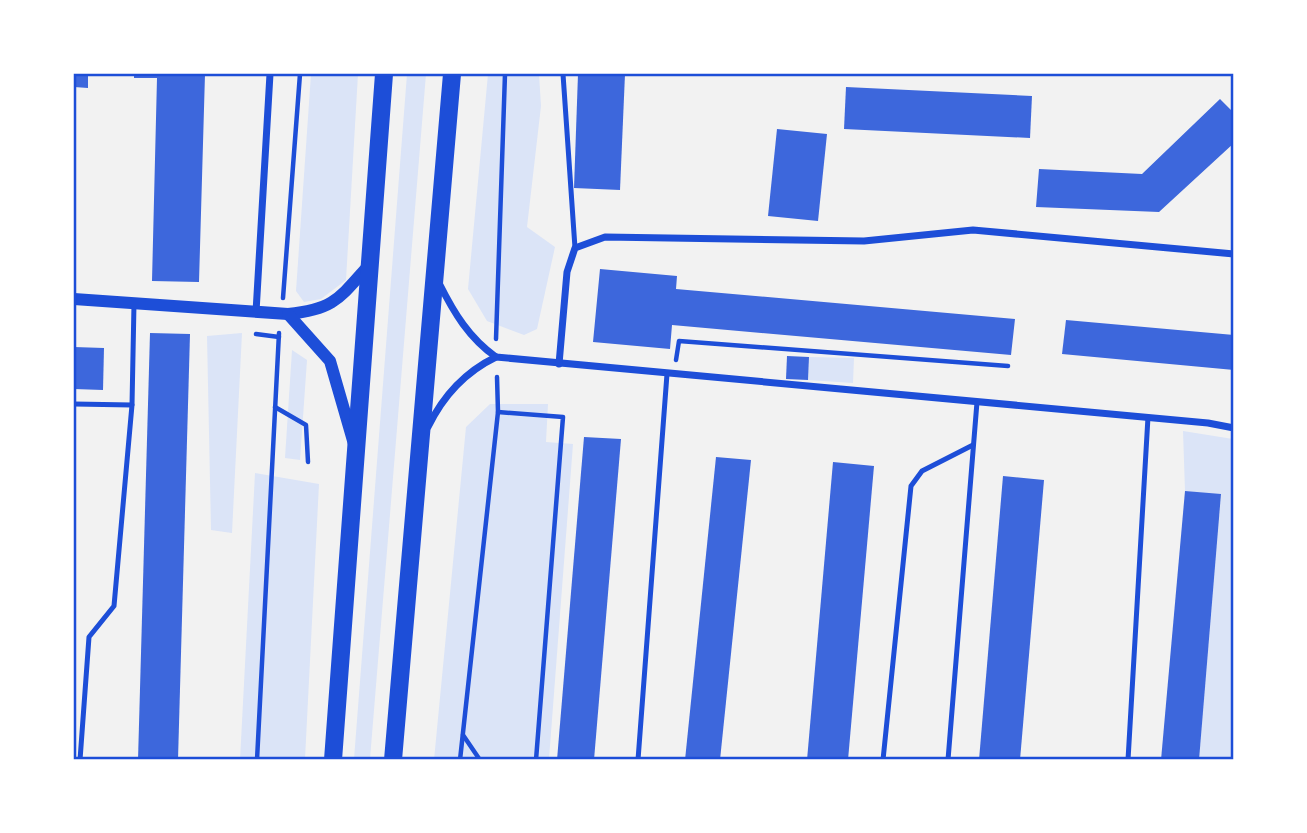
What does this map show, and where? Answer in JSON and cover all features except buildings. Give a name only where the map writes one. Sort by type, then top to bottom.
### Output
[{"type":"main road","points":[[333,760],[384,74]]},
{"type":"main road","points":[[393,760],[452,74]]},
{"type":"street","points":[[256,312],[270,74]]},
{"type":"street","points":[[559,364],[567,272],[575,248],[605,237],[864,241],[973,230],[1234,254]]},
{"type":"street","points":[[74,299],[256,312],[285,308],[319,310],[331,304],[371,263]]},
{"type":"street","points":[[436,278],[463,325],[477,343],[496,357],[1148,417],[1234,428]]},
{"type":"street","points":[[285,308],[330,361],[355,449]]},
{"type":"street","points":[[422,439],[440,405],[456,385],[476,367],[496,357]]},
{"type":"lane","points":[[563,74],[575,248]]},
{"type":"lane","points":[[79,760],[89,637],[114,606],[132,405],[134,302]]},
{"type":"lane","points":[[638,760],[670,374]]},
{"type":"lane","points":[[948,760],[977,402]]},
{"type":"lane","points":[[74,404],[132,405]]},
{"type":"lane","points":[[1128,760],[1148,417]]},
{"type":"lane","points":[[883,760],[911,486],[922,471],[973,445]]},
{"type":"path","points":[[285,308],[300,74]]},
{"type":"path","points":[[496,346],[505,74]]},
{"type":"path","points":[[256,334],[279,335],[257,760]]},
{"type":"path","points":[[670,374],[679,341],[1008,366]]},
{"type":"path","points":[[460,760],[498,412],[497,376]]},
{"type":"path","points":[[275,407],[306,425],[307,462]]},
{"type":"path","points":[[498,412],[563,417],[536,760]]},
{"type":"path","points":[[463,734],[480,760]]},
{"type":"shaded area","points":[[311,74],[358,74],[346,280],[321,299],[304,302],[296,291]]},
{"type":"shaded area","points":[[407,74],[426,74],[370,759],[354,759]]},
{"type":"shaded area","points":[[488,74],[539,74],[541,106],[527,227],[555,247],[537,329],[524,335],[487,321],[468,289]]},
{"type":"shaded area","points":[[242,333],[232,533],[211,530],[207,336]]},
{"type":"shaded area","points":[[292,350],[307,360],[300,460],[285,458]]},
{"type":"shaded area","points":[[809,357],[854,358],[853,383],[808,380]]},
{"type":"shaded area","points":[[490,404],[548,404],[546,442],[573,444],[549,759],[434,760],[466,427]]},
{"type":"shaded area","points":[[1183,431],[1233,439],[1233,759],[1199,759],[1221,495],[1185,491]]},
{"type":"shaded area","points":[[255,473],[319,484],[305,759],[240,760]]}]
